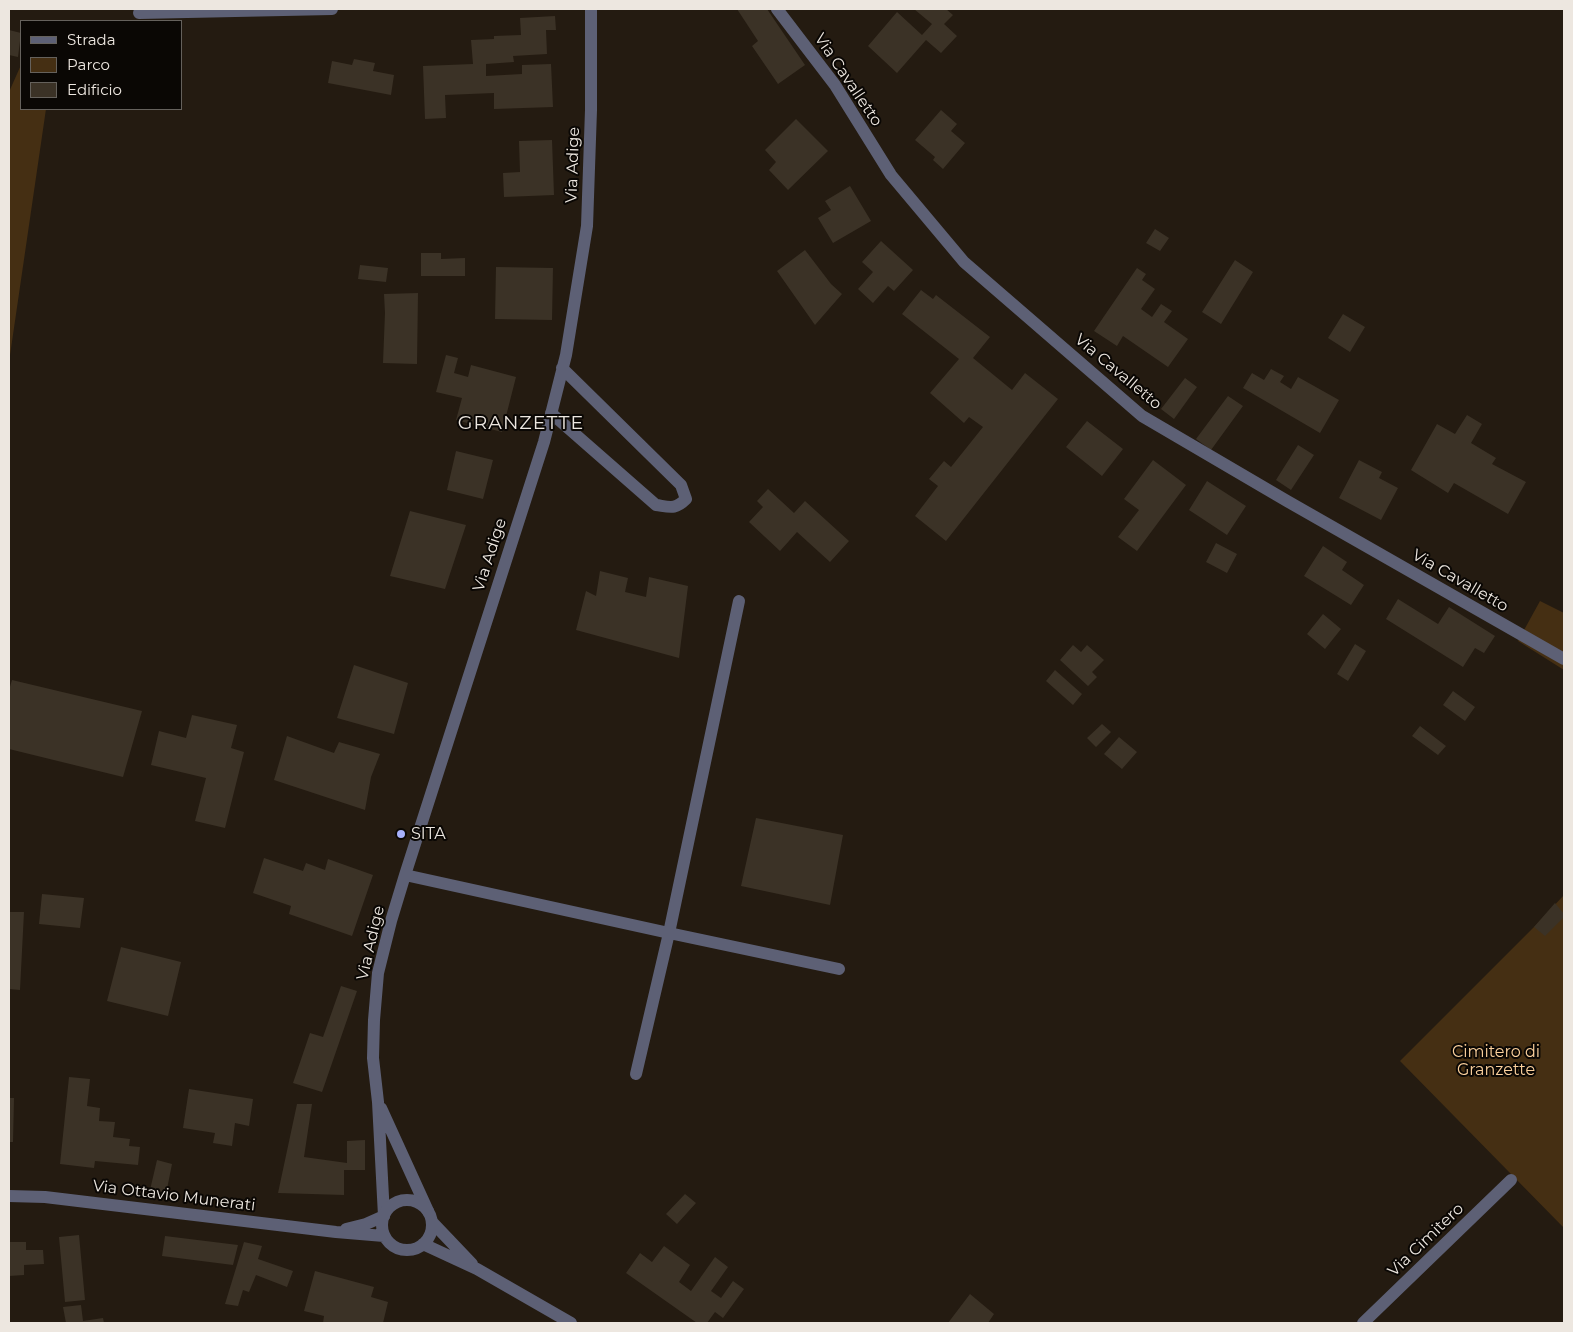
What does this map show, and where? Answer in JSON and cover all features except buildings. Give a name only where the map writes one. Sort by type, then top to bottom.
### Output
[{"type":"street","points":[[139,13],[332,9]]},
{"type":"street","name":"Via Adige","points":[[384,1216],[378,1102],[373,1058],[378,973],[405,875],[544,442],[562,368],[587,226],[592,9]]},
{"type":"street","name":"Via Cavalletto","points":[[777,9],[835,85],[891,175],[964,262],[1142,416],[1287,501],[1564,658]]},
{"type":"street","points":[[551,414],[656,504],[670,507],[679,506],[686,499],[681,485],[562,368]]},
{"type":"street","points":[[636,1074],[669,934],[738,601]]},
{"type":"street","points":[[405,875],[669,934],[839,969]]},
{"type":"street","name":"Via Adige","points":[[378,1102],[430,1217]]},
{"type":"street","name":"Via Cimitero","points":[[1363,1323],[1511,1180]]},
{"type":"street","name":"Via Ottavio Munerati","points":[[9,1196],[45,1197],[336,1232],[384,1236]]},
{"type":"street","name":"Via Ottavio Munerati","points":[[336,1232],[366,1224],[384,1216],[388,1209],[400,1201],[416,1202],[422,1206],[430,1217]]},
{"type":"street","points":[[384,1216],[382,1229],[384,1236],[388,1242],[401,1250],[409,1250],[423,1244],[431,1231],[430,1217]]},
{"type":"street","points":[[430,1217],[477,1270]]},
{"type":"street","points":[[423,1244],[477,1270],[570,1323]]},
{"type":"green space","points":[[20,67],[20,110],[46,110],[9,362],[9,92]]},
{"type":"green space","points":[[1540,601],[1564,613],[1564,670],[1518,641]]},
{"type":"green space","name":"Cimitero di Granzette","points":[[1564,895],[1564,1228],[1400,1061]]},
{"type":"place","name":"SITA","points":[[401,834]]},
{"type":"district","name":"GRANZETTE","points":[[521,423]]}]
